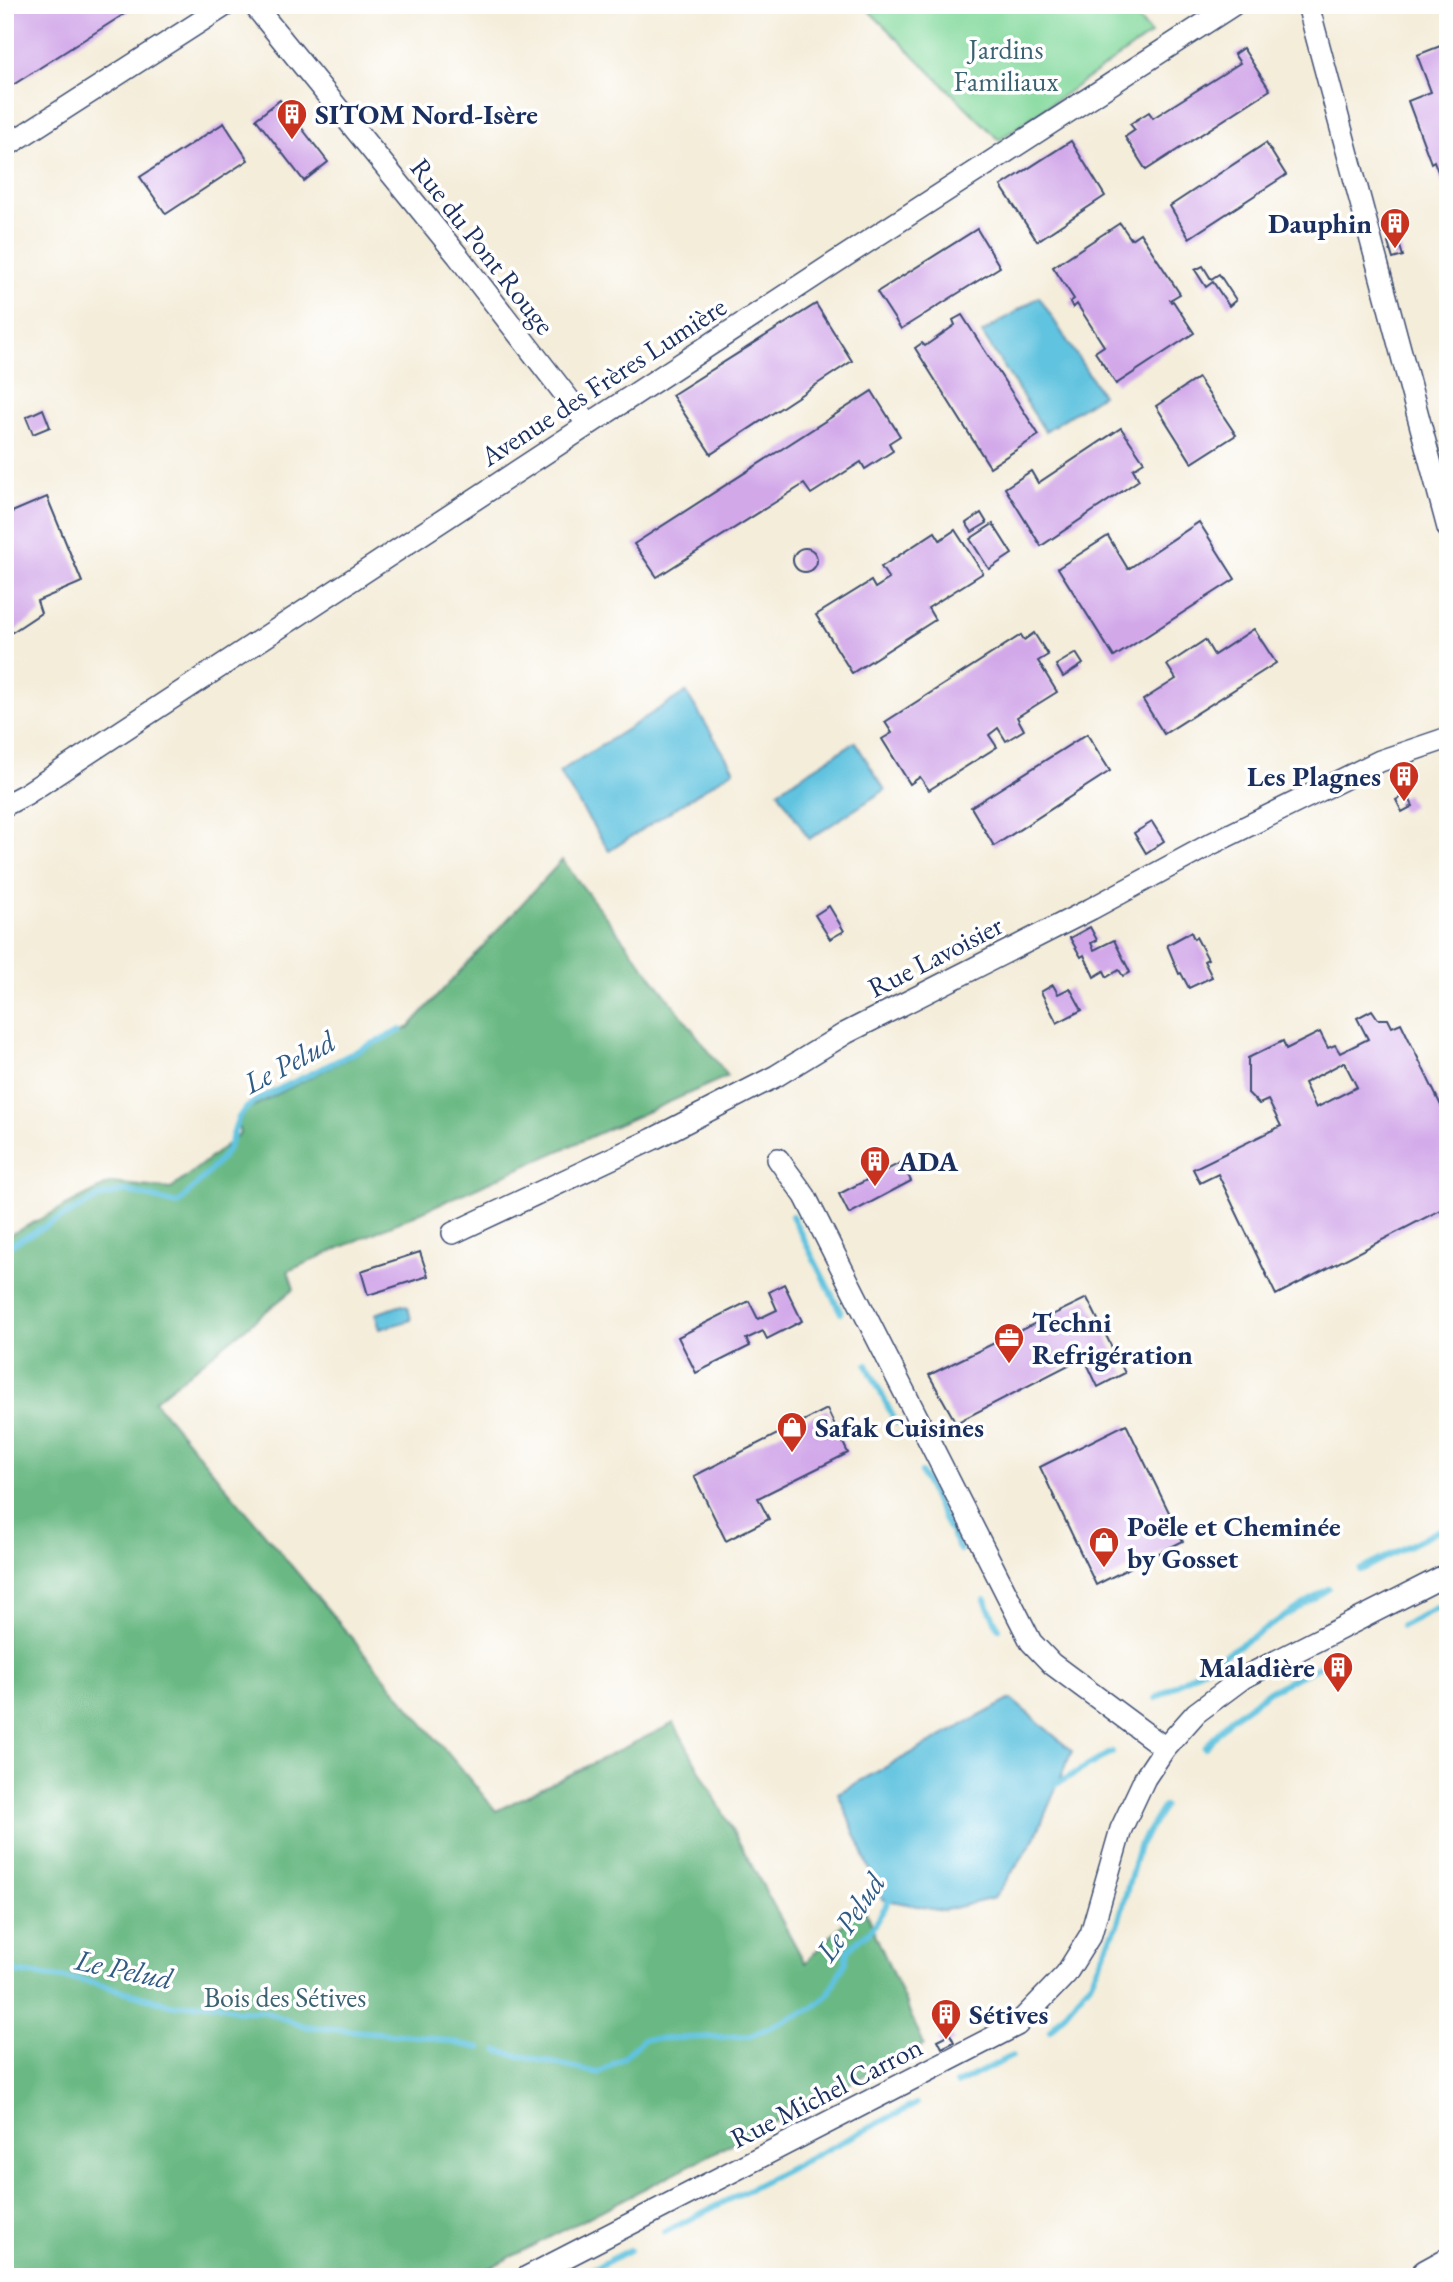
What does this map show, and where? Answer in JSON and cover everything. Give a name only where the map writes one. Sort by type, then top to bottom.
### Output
[{"type":"main road","points":[[1428,2277],[1448,2266]]},
{"type":"street","points":[[5,147],[226,5]]},
{"type":"street","name":"Rue du Pont Rouge","points":[[254,5],[450,247],[588,424]]},
{"type":"street","name":"Avenue des Frères Lumière","points":[[5,805],[26,794],[588,424],[1233,5]]},
{"type":"street","points":[[1308,5],[1448,528]]},
{"type":"street","name":"Rue Lavoisier","points":[[453,1233],[653,1139],[776,1076],[846,1033],[1091,909],[1211,844],[1380,761],[1448,738]]},
{"type":"street","points":[[778,1159],[805,1196],[1031,1642],[1052,1664],[1165,1748]]},
{"type":"street","name":"Rue Michel Carron","points":[[527,2277],[1017,2025],[1066,1974],[1091,1934],[1121,1829],[1146,1778],[1165,1748],[1196,1713],[1243,1678],[1448,1574]]},
{"type":"green space","name":"Jardins Familiaux","points":[[863,5],[1127,5],[1151,34],[999,140]]},
{"type":"green space","name":"Bois des Sétives","points":[[562,860],[728,1076],[288,1271],[294,1289],[154,1401],[496,1811],[674,1723],[805,1963],[862,1904],[924,2045],[472,2277],[5,2277],[5,1237],[111,1183],[171,1189],[240,1134],[238,1124],[246,1110],[408,1028]]},
{"type":"water","points":[[1039,297],[1102,395],[1045,431],[982,333]]},
{"type":"water","points":[[686,692],[734,770],[609,851],[559,772]]},
{"type":"water","points":[[855,742],[885,790],[809,839],[778,791]]},
{"type":"water","points":[[402,1305],[408,1307],[411,1320],[380,1329],[375,1314]]},
{"type":"water","points":[[1011,1699],[1072,1751],[1034,1840],[994,1898],[942,1911],[882,1899],[838,1793]]},
{"type":"building","points":[[5,5],[126,5],[129,11],[5,90]]},
{"type":"building","points":[[1448,43],[1447,196],[1434,161],[1431,163],[1408,101],[1431,92],[1417,55]]},
{"type":"building","points":[[1243,48],[1270,90],[1146,170],[1125,137],[1135,130],[1130,124],[1149,112],[1153,118],[1240,63],[1234,54]]},
{"type":"building","name":"SITOM Nord-Isère","points":[[280,100],[328,162],[304,181],[256,119]]},
{"type":"building","points":[[224,123],[248,160],[166,214],[140,177]]},
{"type":"building","points":[[1071,141],[1105,196],[1037,241],[1001,186]]},
{"type":"building","points":[[1266,143],[1286,175],[1189,238],[1170,206]]},
{"type":"building","points":[[1120,223],[1131,239],[1140,233],[1180,294],[1170,300],[1194,333],[1116,384],[1095,352],[1104,346],[1077,304],[1073,308],[1070,302],[1074,299],[1053,267]]},
{"type":"building","points":[[977,229],[1000,267],[901,329],[877,292]]},
{"type":"building","name":"Dauphin","points":[[1398,240],[1403,256],[1393,259],[1388,243]]},
{"type":"building","points":[[1203,266],[1211,279],[1219,274],[1236,300],[1229,306],[1213,282],[1206,287],[1195,270]]},
{"type":"building","points":[[816,304],[852,361],[711,454],[672,395]]},
{"type":"building","points":[[962,315],[1039,435],[990,467],[915,348],[922,343],[925,346],[955,325],[953,320]]},
{"type":"building","points":[[1198,378],[1236,435],[1192,463],[1156,406]]},
{"type":"building","points":[[872,391],[900,436],[889,443],[893,451],[865,469],[861,462],[811,494],[804,484],[657,577],[634,544]]},
{"type":"building","points":[[43,409],[50,427],[33,434],[26,417]]},
{"type":"building","points":[[1121,428],[1144,462],[1133,469],[1139,480],[1041,546],[1005,488],[1031,471],[1038,483]]},
{"type":"building","points":[[47,497],[82,582],[37,601],[41,613],[5,637],[5,515]]},
{"type":"building","points":[[981,513],[987,523],[972,532],[966,523]]},
{"type":"building","points":[[1199,522],[1235,579],[1114,657],[1058,568],[1108,536],[1128,569]]},
{"type":"building","points":[[993,524],[1012,554],[989,569],[970,539]]},
{"type":"building","points":[[955,530],[983,573],[928,608],[935,620],[852,673],[816,615],[871,581],[875,588],[889,579],[881,567],[935,532],[940,540]]},
{"type":"building","points":[[805,548],[814,551],[817,560],[814,569],[805,572],[796,569],[793,560],[796,551]]},
{"type":"building","points":[[1254,629],[1276,663],[1164,734],[1143,700],[1176,679],[1167,665],[1205,640],[1214,655]]},
{"type":"building","points":[[1034,633],[1048,655],[1038,661],[1057,692],[1017,717],[1024,730],[1006,741],[998,728],[989,735],[997,747],[929,790],[920,777],[910,784],[882,739],[892,733],[885,722],[1021,635],[1024,640]]},
{"type":"building","points":[[1076,653],[1083,664],[1063,677],[1056,665]]},
{"type":"building","points":[[1087,734],[1110,771],[994,846],[971,807]]},
{"type":"building","name":"Les Plagnes","points":[[1407,794],[1413,806],[1402,812],[1396,800]]},
{"type":"building","points":[[1152,822],[1164,841],[1146,853],[1134,833]]},
{"type":"building","points":[[829,906],[844,931],[830,939],[815,915]]},
{"type":"building","points":[[1090,927],[1097,940],[1091,943],[1094,950],[1114,940],[1130,972],[1123,976],[1119,970],[1107,977],[1104,971],[1094,977],[1084,955],[1081,957],[1070,938]]},
{"type":"building","points":[[1191,932],[1208,959],[1204,961],[1212,977],[1189,988],[1181,973],[1179,974],[1167,945]]},
{"type":"building","points":[[1053,985],[1058,994],[1070,988],[1082,1010],[1057,1023],[1041,992]]},
{"type":"building","points":[[1372,1010],[1378,1019],[1388,1019],[1392,1027],[1401,1023],[1448,1120],[1448,1206],[1276,1295],[1218,1174],[1200,1183],[1193,1169],[1281,1126],[1268,1100],[1259,1104],[1248,1093],[1248,1058],[1283,1041],[1286,1049],[1320,1032],[1328,1048],[1335,1045],[1340,1053],[1368,1039],[1357,1018]],"holes":[[[1344,1062],[1357,1087],[1316,1108],[1304,1083]]]},
{"type":"building","name":"ADA","points":[[902,1162],[911,1181],[849,1214],[839,1194]]},
{"type":"building","points":[[420,1252],[428,1276],[368,1295],[361,1271]]},
{"type":"building","points":[[784,1284],[802,1321],[767,1339],[763,1331],[746,1339],[750,1346],[696,1373],[678,1337],[749,1301],[758,1319],[777,1310],[769,1292]]},
{"type":"building","name":"Techni Refrigération","points":[[1087,1298],[1125,1373],[1098,1387],[1084,1357],[956,1423],[929,1375]]},
{"type":"building","points":[[827,1409],[848,1453],[758,1498],[769,1519],[726,1541],[694,1476]]},
{"type":"building","points":[[1126,1424],[1183,1541],[1096,1585],[1040,1467]]},
{"type":"building","name":"Sétives","points":[[950,2034],[954,2042],[942,2048],[938,2040]]},
{"type":"waterway","name":"Le Pelud","points":[[5,1248],[99,1197],[126,1191],[178,1204],[224,1155],[238,1120],[248,1107],[257,1100],[401,1030]]},
{"type":"waterway","points":[[792,1216],[841,1313]]},
{"type":"waterway","points":[[867,1365],[896,1423]]},
{"type":"waterway","points":[[921,1473],[960,1550]]},
{"type":"waterway","name":"Le Pelud","points":[[1360,1570],[1448,1526]]},
{"type":"waterway","name":"Le Pelud","points":[[1156,1698],[1328,1589]]},
{"type":"waterway","points":[[985,1600],[999,1629]]},
{"type":"waterway","points":[[1402,1626],[1448,1602]]},
{"type":"waterway","points":[[1205,1748],[1230,1719],[1271,1690],[1339,1657]]},
{"type":"waterway","name":"Le Pelud","points":[[1053,1786],[1112,1752]]},
{"type":"waterway","points":[[1050,2031],[1090,1983],[1118,1923],[1139,1846],[1164,1806]]},
{"type":"waterway","name":"Le Pelud","points":[[498,2051],[598,2073],[623,2058],[644,2039],[750,2036],[813,2008],[828,1995],[845,1962],[848,1949],[871,1930],[893,1894]]},
{"type":"waterway","name":"Le Pelud","points":[[5,1971],[86,1981],[174,2005],[216,2003],[237,2011],[262,2011],[308,2027],[427,2037],[480,2048]]},
{"type":"waterway","points":[[957,2084],[1012,2056]]},
{"type":"waterway","points":[[665,2232],[916,2104]]},
{"type":"waterway","points":[[577,2277],[630,2250]]},
{"type":"place","name":"SITOM Nord-Isère","points":[[292,141]]},
{"type":"place","name":"Dauphin","points":[[1395,250]]},
{"type":"place","name":"Les Plagnes","points":[[1404,803]]},
{"type":"place","name":"ADA","points":[[875,1188]]},
{"type":"place","name":"Techni Refrigération","points":[[1009,1365]]},
{"type":"place","name":"Safak Cuisines","points":[[792,1454]]},
{"type":"place","name":"Poële et Cheminée by Gosset","points":[[1104,1569]]},
{"type":"place","name":"Maladière","points":[[1338,1694]]},
{"type":"place","name":"Sétives","points":[[946,2041]]}]
